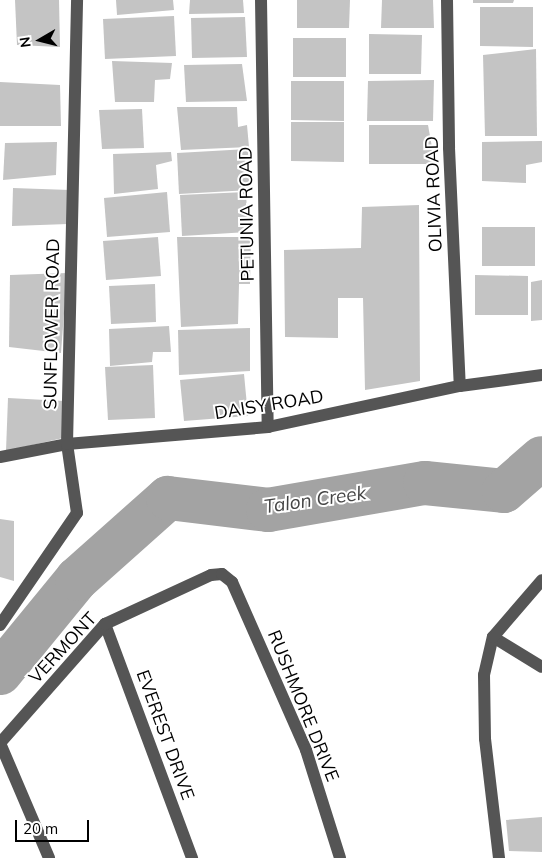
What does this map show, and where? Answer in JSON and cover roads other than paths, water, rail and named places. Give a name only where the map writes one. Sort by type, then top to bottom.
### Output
[{"type":"street","name":"SUNFLOWER ROAD","points":[[0,625],[77,513],[67,444],[77,0]]},
{"type":"street","name":"PETUNIA ROAD","points":[[261,0],[268,427]]},
{"type":"street","name":"OLIVIA ROAD","points":[[447,0],[449,148],[460,386]]},
{"type":"street","name":"DAISY ROAD","points":[[0,457],[67,444],[268,427],[460,386],[542,375]]},
{"type":"street","name":"VERMONT","points":[[0,743],[105,624],[211,574],[222,574]]},
{"type":"street","name":"RUSHMORE DRIVE","points":[[222,574],[232,582],[306,750],[340,858]]},
{"type":"street","points":[[499,858],[485,739],[484,675],[493,638],[542,580]]},
{"type":"street","name":"EVEREST DRIVE","points":[[105,624],[192,858]]},
{"type":"street","points":[[493,638],[542,667]]},
{"type":"street","points":[[0,743],[49,858]]},
{"type":"waterway","name":"Talon Creek","points":[[0,673],[77,579],[168,498],[268,510],[425,483],[504,491],[542,458]]}]
